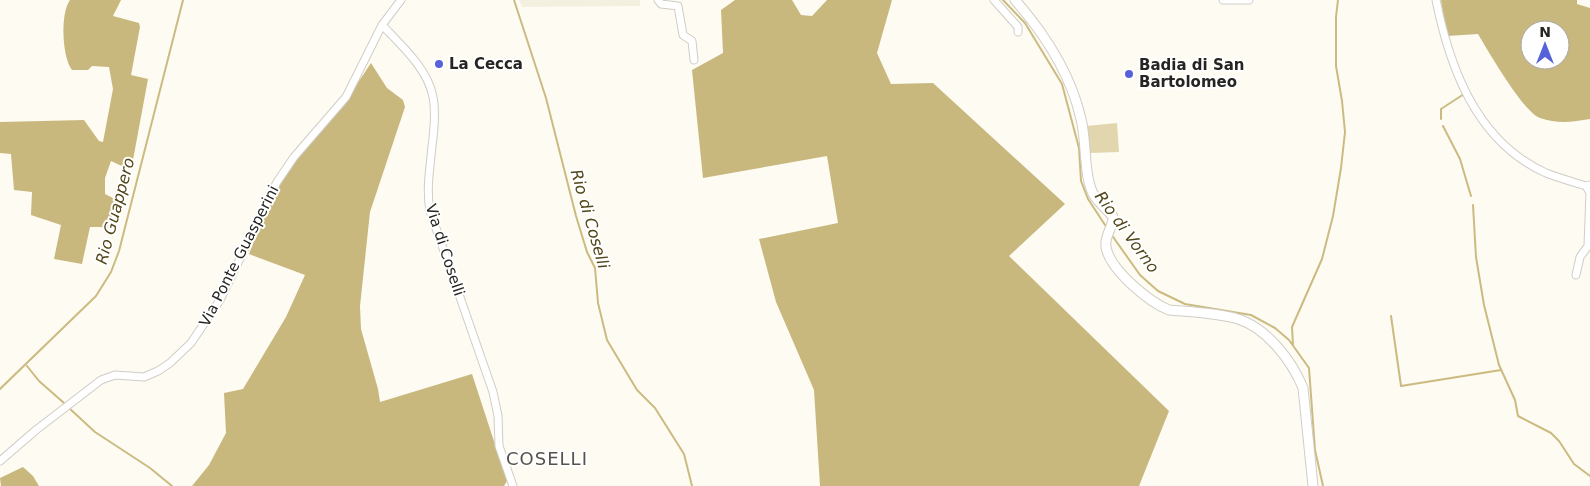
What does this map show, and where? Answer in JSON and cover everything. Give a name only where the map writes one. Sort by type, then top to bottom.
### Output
[{"type":"street","points":[[382,25],[401,0]]},
{"type":"street","points":[[658,0],[661,4],[676,5],[680,8],[683,35],[692,41],[694,60]]},
{"type":"street","points":[[994,0],[1018,27],[1018,32]]},
{"type":"street","points":[[1015,0],[1032,19],[1068,79],[1081,119],[1089,184],[1095,197],[1113,217],[1106,240],[1108,254],[1118,270],[1159,306],[1169,310],[1239,320],[1252,326],[1278,348],[1298,376],[1303,388],[1313,486]]},
{"type":"street","points":[[1223,0],[1249,0]]},
{"type":"street","points":[[1436,0],[1459,81],[1488,127],[1499,139],[1530,164],[1547,173],[1588,186],[1590,193],[1588,246],[1580,257],[1576,275]]},
{"type":"street","name":"Via Ponte Guasperini","points":[[0,461],[36,430],[101,380],[115,375],[144,377],[170,363],[191,343],[220,300],[277,182],[294,157],[346,97],[382,25]]},
{"type":"street","name":"Via di Coselli","points":[[382,25],[410,56],[429,83],[433,94],[432,146],[426,192],[430,211],[492,388],[498,416],[499,446],[512,486]]},
{"type":"shaded area","points":[[70,0],[121,0],[113,16],[139,23],[140,27],[131,75],[148,79],[133,160],[124,167],[111,161],[105,178],[105,194],[115,199],[110,230],[101,227],[90,227],[82,264],[54,259],[61,225],[31,215],[32,192],[14,190],[11,154],[0,153],[0,122],[84,120],[99,141],[103,142],[113,89],[109,67],[92,66],[88,70],[72,70],[64,46],[65,15]]},
{"type":"shaded area","points":[[519,0],[640,0],[640,6],[522,7]]},
{"type":"shaded area","points":[[735,0],[792,0],[801,15],[812,16],[827,0],[892,0],[877,53],[891,84],[933,83],[1065,204],[1009,256],[1169,411],[1139,486],[820,486],[814,390],[776,302],[759,239],[838,223],[827,156],[703,178],[692,70],[723,53],[721,10]]},
{"type":"shaded area","points":[[1441,0],[1577,0],[1577,4],[1590,8],[1590,119],[1565,122],[1553,121],[1533,114],[1516,94],[1478,34],[1447,36]]},
{"type":"shaded area","points":[[371,63],[387,88],[403,100],[405,107],[370,212],[360,306],[361,329],[380,402],[472,374],[507,481],[504,486],[192,486],[209,465],[226,433],[224,393],[243,389],[286,317],[305,275],[249,254],[269,201],[292,165],[343,105]]},
{"type":"shaded area","points":[[1117,123],[1119,152],[1090,153],[1086,126]]},
{"type":"shaded area","points":[[23,467],[33,476],[39,486],[1,486],[0,478]]},
{"type":"waterway","name":"Rio Guappero","points":[[0,389],[96,296],[111,272],[119,251],[183,0]]},
{"type":"waterway","name":"Rio di Coselli","points":[[514,0],[546,98],[576,216],[587,252],[595,268],[598,303],[607,340],[637,390],[655,408],[684,454],[692,486]]},
{"type":"waterway","name":"Rio di Vorno","points":[[1003,0],[1025,23],[1062,84],[1079,148],[1081,181],[1088,199],[1107,228]]},
{"type":"waterway","points":[[1293,345],[1292,327],[1322,259],[1333,216],[1341,168],[1345,132],[1336,66],[1338,0]]},
{"type":"waterway","points":[[1441,119],[1441,109],[1464,94]]},
{"type":"waterway","points":[[1443,126],[1460,159],[1471,196]]},
{"type":"waterway","points":[[1473,205],[1476,257],[1484,305],[1499,365],[1515,400],[1518,416],[1551,433],[1559,441],[1574,464],[1590,476]]},
{"type":"waterway","name":"Rio di Vorno","points":[[1111,234],[1140,275],[1158,291],[1185,304],[1251,315],[1275,328],[1289,340],[1309,368],[1315,450],[1323,486]]},
{"type":"waterway","points":[[1391,316],[1401,386],[1501,370]]},
{"type":"waterway","points":[[27,366],[39,381],[64,403]]},
{"type":"waterway","points":[[69,408],[95,432],[150,468],[172,486]]},
{"type":"place","name":"La Cecca","points":[[439,64]]},
{"type":"place","name":"Badia di San Bartolomeo","points":[[1129,74]]},
{"type":"district","name":"COSELLI","points":[[547,458]]}]
